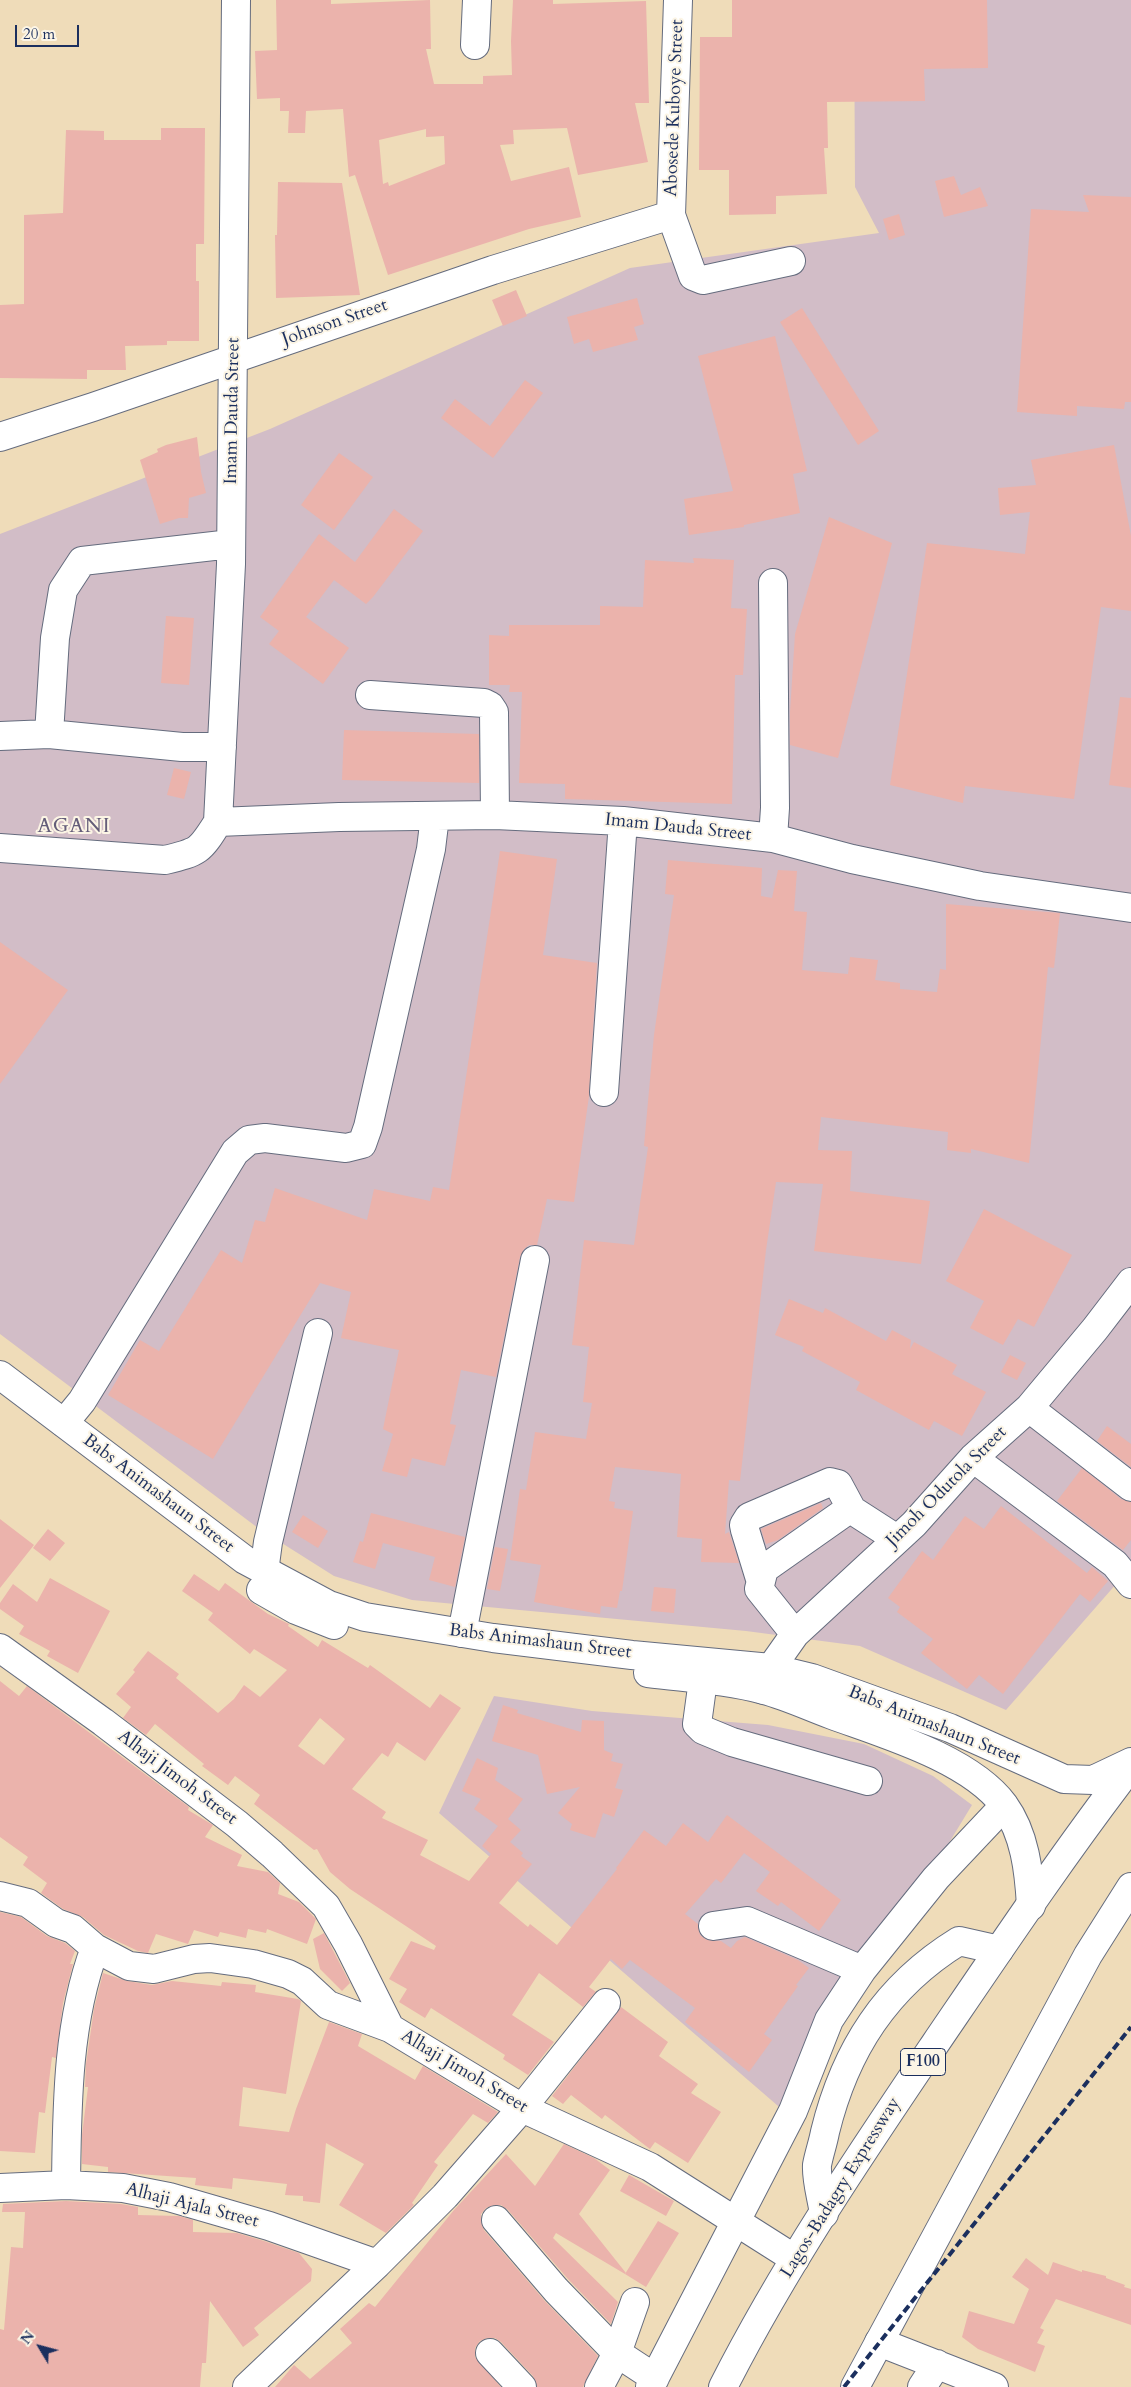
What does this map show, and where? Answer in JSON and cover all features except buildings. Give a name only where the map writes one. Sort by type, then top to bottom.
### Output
[{"type":"main road","name":"Imam Dauda Street","points":[[0,848],[165,860],[191,854],[203,847],[218,822],[231,544],[236,0]]},
{"type":"main road","points":[[475,45],[477,0]]},
{"type":"main road","name":"Abosede Kuboye Street","points":[[671,215],[678,0]]},
{"type":"main road","name":"Johnson Street","points":[[0,437],[493,270],[671,215]]},
{"type":"main road","points":[[671,215],[692,276],[703,280],[791,262]]},
{"type":"main road","points":[[49,734],[55,638],[63,590],[82,561],[231,544]]},
{"type":"main road","points":[[773,583],[775,808],[773,838]]},
{"type":"main road","points":[[370,695],[484,703],[490,706],[494,712],[495,815]]},
{"type":"main road","points":[[0,736],[49,734],[182,747],[222,746]]},
{"type":"main road","name":"Imam Dauda Street","points":[[218,822],[495,815],[623,821],[773,838],[852,859],[980,886],[1131,908]]},
{"type":"main road","points":[[64,1423],[82,1401],[235,1152],[249,1140],[265,1138],[346,1148],[362,1144],[370,1118],[431,849],[436,816]]},
{"type":"main road","points":[[604,1092],[623,821]]},
{"type":"main road","points":[[462,1633],[535,1260]]},
{"type":"main road","name":"Jimoh Odutola Street","points":[[768,1679],[795,1634],[914,1524],[973,1458],[1028,1408],[1096,1329],[1131,1282]]},
{"type":"main road","points":[[264,1572],[268,1542],[318,1333]]},
{"type":"main road","name":"Babs Animashaun Street","points":[[0,1375],[64,1423],[133,1499],[244,1578],[296,1610],[322,1622],[359,1632],[457,1651],[703,1680],[812,1678],[950,1728],[1064,1779],[1093,1780],[1131,1762]]},
{"type":"main road","name":"Babs Animashaun Street","points":[[0,1398],[199,1526],[264,1572],[329,1605],[365,1617],[462,1633],[612,1653],[768,1679],[970,1773],[986,1784],[1004,1806],[1017,1828],[1028,1868],[1031,1906]]},
{"type":"main road","points":[[1028,1408],[1131,1487]]},
{"type":"main road","points":[[973,1458],[1116,1564],[1131,1584]]},
{"type":"main road","points":[[760,1579],[744,1525],[749,1517],[830,1482],[838,1484],[852,1510],[897,1539]]},
{"type":"main road","points":[[795,1634],[759,1589],[764,1569],[845,1512],[852,1510]]},
{"type":"main road","name":"Alhaji Jimoh Street","points":[[0,1648],[103,1722],[238,1824],[326,1906],[348,1944],[390,2028],[522,2108],[650,2167],[795,2259]]},
{"type":"main road","points":[[703,1680],[697,1714],[697,1724],[703,1730],[732,1742],[868,1781]]},
{"type":"main road","name":"Lagos-Badagry Expressway","points":[[724,2381],[795,2259],[855,2162],[1077,1837],[1131,1766]]},
{"type":"main road","points":[[496,2220],[556,2290],[617,2353],[652,2383],[735,2220],[769,2162],[793,2111],[828,2020],[862,1970],[936,1878],[1004,1806]]},
{"type":"main road","points":[[855,2387],[1088,1956],[1131,1887]]},
{"type":"main road","points":[[0,1896],[28,1903],[56,1923],[73,1929],[95,1948],[129,1966],[154,1969],[194,1959],[210,1958],[253,1964],[288,1974],[302,1981],[328,2005],[390,2028]]},
{"type":"main road","points":[[713,1926],[747,1921],[862,1970]]},
{"type":"main road","points":[[824,2214],[817,2166],[842,2076],[858,2045],[896,1992],[933,1957],[959,1941],[1000,1950]]},
{"type":"main road","points":[[66,2185],[68,2101],[76,2023],[95,1948]]},
{"type":"main road","points":[[247,2387],[377,2264],[445,2196],[522,2108],[606,2003]]},
{"type":"main road","name":"Alhaji Ajala Street","points":[[0,2188],[66,2185],[123,2188],[169,2197],[269,2226],[377,2264]]},
{"type":"main road","points":[[599,2387],[617,2353],[635,2302]]},
{"type":"main road","points":[[879,2342],[994,2387]]},
{"type":"main road","points":[[490,2353],[522,2387]]},
{"type":"main road","points":[[922,2387],[937,2364]]},
{"type":"shaded area","points":[[854,0],[1131,0],[1131,1567],[1006,1710],[860,1646],[746,1631],[412,1600],[334,1576],[258,1528],[0,1334],[0,534],[270,429],[630,268],[879,233],[855,187]]},
{"type":"shaded area","points":[[494,1696],[592,1711],[768,1725],[864,1744],[933,1776],[972,1805],[785,2112],[439,1813]]},
{"type":"railway","points":[[844,2387],[1131,2027]]},
{"type":"district","name":"AGANI","points":[[74,827]]}]
